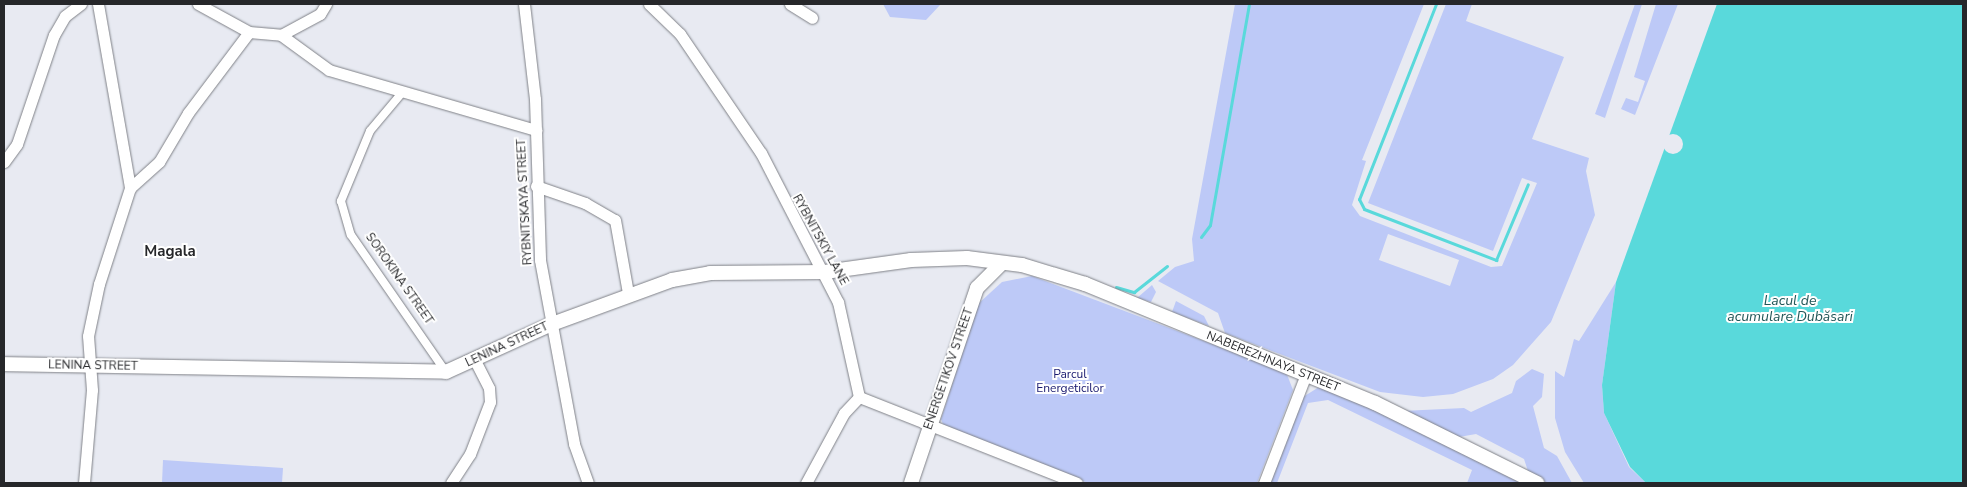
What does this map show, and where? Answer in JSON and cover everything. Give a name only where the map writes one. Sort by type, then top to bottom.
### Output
[{"type":"street","points":[[4,162],[17,144],[54,34],[65,16],[80,4]]},
{"type":"street","points":[[84,483],[91,365],[88,336],[98,284],[130,188],[98,4]]},
{"type":"street","points":[[198,4],[211,6],[249,32],[281,35],[329,70],[401,94],[536,130]]},
{"type":"street","points":[[281,35],[320,14],[326,4]]},
{"type":"street","name":"RYBNITSKAYA STREET","points":[[524,4],[536,130],[536,186],[540,260],[574,444],[588,483]]},
{"type":"street","name":"RYBNITSKIY LANE","points":[[649,4],[680,34],[716,83],[761,153],[800,237],[825,272],[848,336],[858,397]]},
{"type":"street","points":[[790,4],[812,18]]},
{"type":"street","points":[[130,188],[159,162],[188,112],[249,32]]},
{"type":"street","name":"SOROKINA STREET","points":[[401,94],[370,131],[341,201],[351,235],[446,372]]},
{"type":"street","points":[[536,186],[585,202],[616,220],[628,293]]},
{"type":"street","name":"LENINA STREET","points":[[4,364],[446,372],[475,362],[552,324],[628,293],[710,273],[825,272],[939,259],[1002,263]]},
{"type":"street","name":"NABEREZHNAYA STREET","points":[[1002,263],[1045,270],[1084,284],[1306,374],[1537,483]]},
{"type":"street","name":"ENERGETIKOV STREET","points":[[911,483],[977,288],[1002,263]]},
{"type":"street","points":[[451,483],[470,454],[490,402],[489,388],[475,362]]},
{"type":"street","points":[[1264,483],[1306,374]]},
{"type":"street","points":[[806,483],[844,413],[858,397],[1077,483]]},
{"type":"green space","points":[[883,4],[941,4],[926,20],[890,17]]},
{"type":"green space","points":[[1235,4],[1424,4],[1362,160],[1366,161],[1352,205],[1360,216],[1491,267],[1502,266],[1537,183],[1522,178],[1493,251],[1368,203],[1446,4],[1472,4],[1466,21],[1564,57],[1532,139],[1589,158],[1586,171],[1595,215],[1551,322],[1513,365],[1493,379],[1453,394],[1423,397],[1380,392],[1225,333],[1218,313],[1158,281],[1175,267],[1194,261],[1192,239]],"holes":[[[1388,234],[1459,260],[1450,286],[1379,260]]]},
{"type":"green space","points":[[1635,4],[1642,4],[1605,118],[1595,114]]},
{"type":"green space","points":[[1656,4],[1678,4],[1635,115],[1621,109],[1626,98],[1638,102],[1645,81],[1634,77]]},
{"type":"green space","name":"Parcul Energeticilor","points":[[1032,276],[1286,372],[1293,390],[1257,483],[1088,483],[944,427],[941,419],[978,304],[1002,282]]},
{"type":"green space","points":[[1616,282],[1602,385],[1604,413],[1629,467],[1646,483],[1584,483],[1565,452],[1555,418],[1555,371],[1564,377],[1574,339],[1579,341]]},
{"type":"green space","points":[[1152,285],[1156,292],[1151,302],[1137,298]]},
{"type":"green space","points":[[1176,301],[1204,316],[1209,326],[1172,312]]},
{"type":"green space","points":[[1532,369],[1544,374],[1542,397],[1533,406],[1544,448],[1557,456],[1572,483],[1547,483],[1528,471],[1524,459],[1476,434],[1459,437],[1402,411],[1464,408],[1471,412],[1512,393],[1516,381]]},
{"type":"green space","points":[[1319,387],[1327,388],[1528,483],[1467,483],[1472,470],[1328,400],[1308,403],[1277,483],[1270,483],[1303,397]]},
{"type":"green space","points":[[163,460],[283,468],[282,483],[162,483]]},
{"type":"water","name":"Lacul de acumulare Dubăsari","points":[[1717,4],[1963,4],[1963,483],[1646,483],[1630,467],[1604,413],[1602,385],[1616,282]]},
{"type":"pier","points":[[1673,134],[1680,137],[1683,144],[1680,151],[1673,154],[1666,151],[1663,144],[1666,137]]},
{"type":"waterway","points":[[1201,237],[1210,225],[1249,4]]},
{"type":"waterway","points":[[1436,4],[1359,199],[1364,209],[1496,260],[1528,184]]},
{"type":"waterway","points":[[1116,287],[1134,292],[1167,266]]},
{"type":"district","name":"Magala","points":[[170,252]]}]
